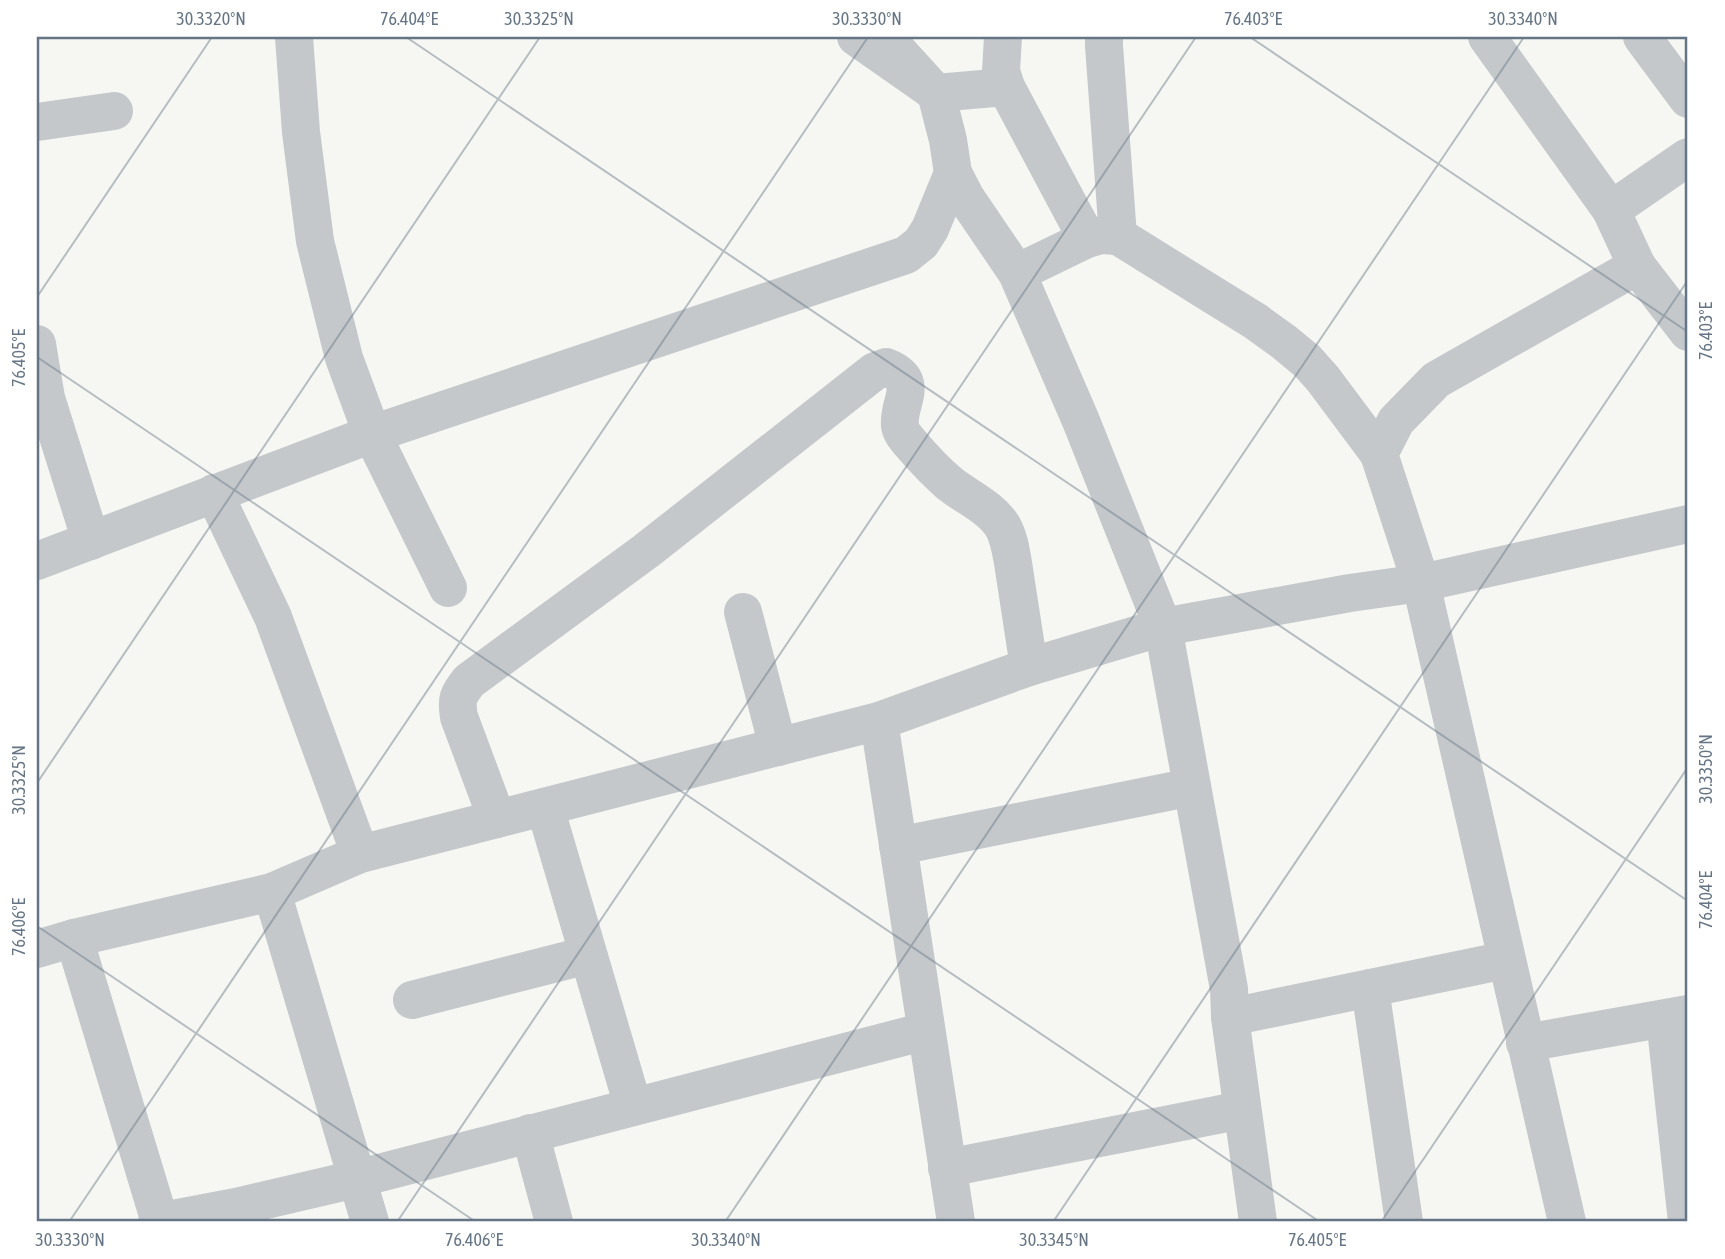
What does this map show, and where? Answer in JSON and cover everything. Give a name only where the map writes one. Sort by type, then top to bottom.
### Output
[{"type":"street","points":[[294,37],[301,132],[315,241],[344,358],[372,434],[448,588]]},
{"type":"street","points":[[856,37],[936,93],[1006,86]]},
{"type":"street","points":[[885,37],[936,93],[948,139],[953,173],[966,198],[1017,273],[1163,627],[1229,989],[1230,1017],[1258,1222]]},
{"type":"street","points":[[1003,37],[1001,71],[1006,86],[1103,237],[1255,321],[1284,342],[1323,379],[1379,454],[1421,583],[1567,1222]]},
{"type":"street","points":[[1103,237],[1104,37]]},
{"type":"street","points":[[1487,37],[1611,210],[1637,266],[1688,332]]},
{"type":"street","points":[[1642,37],[1688,99]]},
{"type":"street","points":[[37,122],[114,111]]},
{"type":"street","points":[[1611,210],[1688,157]]},
{"type":"street","points":[[37,561],[372,434],[906,255],[921,243],[930,229],[953,173]]},
{"type":"street","points":[[1017,273],[1103,237]]},
{"type":"street","points":[[1379,454],[1396,421],[1436,380],[1637,266]]},
{"type":"street","points":[[37,344],[41,399],[91,541]]},
{"type":"street","points":[[497,819],[459,717],[459,693],[469,681],[646,551],[875,371],[886,366],[903,377],[906,396],[900,424],[907,439],[937,473],[988,511],[1002,526],[1013,563],[1029,667]]},
{"type":"street","points":[[214,493],[273,617],[360,854]]},
{"type":"street","points":[[37,949],[272,892],[360,854],[879,721],[1029,667],[1163,627],[1421,583],[1688,524]]},
{"type":"street","points":[[743,612],[778,747]]},
{"type":"street","points":[[879,721],[956,1222]]},
{"type":"street","points":[[898,846],[1192,787]]},
{"type":"street","points":[[545,807],[633,1106]]},
{"type":"street","points":[[272,892],[370,1222]]},
{"type":"street","points":[[74,938],[159,1222],[356,1179],[926,1031]]},
{"type":"street","points":[[412,1000],[589,955]]},
{"type":"street","points":[[1230,1017],[1506,960]]},
{"type":"street","points":[[1370,988],[1404,1222]]},
{"type":"street","points":[[1525,1043],[1677,1017],[1688,1222]]},
{"type":"street","points":[[947,1168],[1242,1110]]},
{"type":"street","points":[[530,1133],[554,1222]]}]
